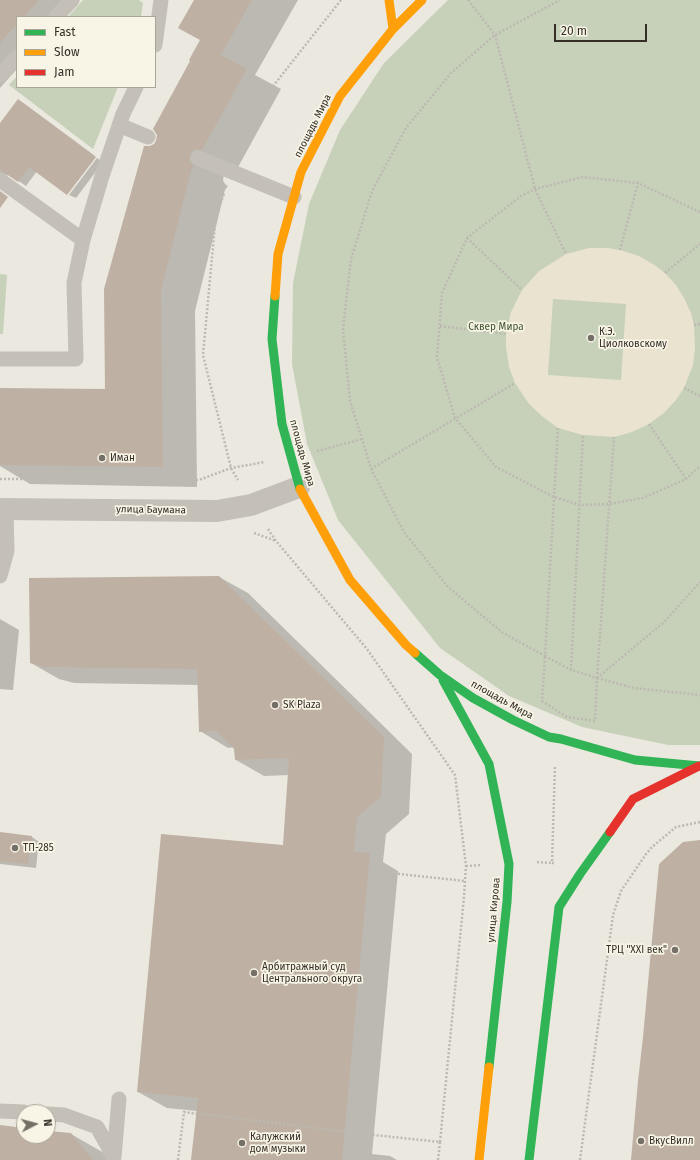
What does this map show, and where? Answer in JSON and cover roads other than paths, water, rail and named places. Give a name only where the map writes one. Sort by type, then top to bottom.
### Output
[{"type":"main road","points":[[389,0],[393,29]]},
{"type":"main road","name":"площадь Мира","points":[[422,0],[393,29],[340,96],[301,172],[278,254],[272,339],[282,424],[299,487],[350,580],[406,645],[440,675],[486,706],[549,737],[635,760],[699,766]]},
{"type":"main road","name":"улица Кирова","points":[[440,675],[489,764],[509,864],[507,902],[479,1160]]},
{"type":"main road","points":[[529,1160],[559,907],[632,799],[699,766]]},
{"type":"street","name":"улица Баумана","points":[[3,509],[217,511],[251,505],[299,487]]},
{"type":"lane","points":[[57,16],[72,0]]},
{"type":"lane","points":[[156,38],[161,0]]},
{"type":"lane","points":[[0,75],[16,58]]},
{"type":"lane","points":[[0,359],[76,359],[74,283],[83,240],[119,125],[136,88]]},
{"type":"lane","points":[[119,125],[148,137]]},
{"type":"lane","points":[[198,158],[294,197]]},
{"type":"lane","points":[[0,180],[83,240]]},
{"type":"lane","points":[[0,576],[7,551],[3,509]]},
{"type":"lane","points":[[114,1158],[119,1099]]},
{"type":"lane","points":[[0,1110],[16,1111]]},
{"type":"lane","points":[[56,1114],[64,1115],[97,1127],[114,1158]]},
{"type":"place","name":"К.Э. Циолковскому","points":[[591,338]]},
{"type":"place","name":"Иман","points":[[102,458]]},
{"type":"place","name":"SK Plaza","points":[[275,705]]},
{"type":"place","name":"ТП-285","points":[[15,848]]},
{"type":"place","name":"ТРЦ \"XXI век\"","points":[[675,950]]},
{"type":"place","name":"Арбитражный суд Центрального округа","points":[[254,973]]},
{"type":"place","name":"ВкусВилл","points":[[641,1141]]},
{"type":"place","name":"Калужский дом музыки","points":[[242,1143]]},
{"type":"park label","name":"Сквер Мира","points":[[496,327]]}]
